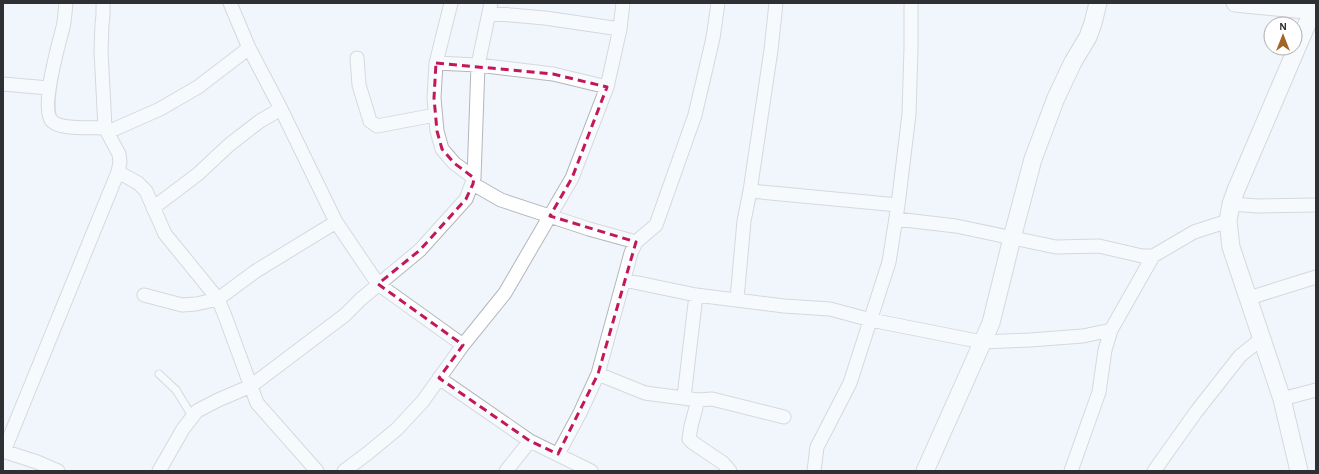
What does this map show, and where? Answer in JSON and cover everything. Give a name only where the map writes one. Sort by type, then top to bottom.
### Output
[{"type":"street","points":[[66,3],[63,26],[49,88],[49,117],[52,122],[63,126],[106,130],[160,109],[198,87],[249,48]]},
{"type":"street","points":[[58,471],[36,466],[3,451],[118,172],[120,162],[119,154],[106,130],[102,51],[102,3]]},
{"type":"street","points":[[230,3],[249,48],[281,109],[336,222],[378,284],[463,345]]},
{"type":"street","points":[[451,3],[436,64],[434,98],[436,131],[442,149],[473,181],[501,200],[590,229],[636,242]]},
{"type":"street","points":[[344,471],[368,454],[397,429],[423,401],[463,345],[505,293],[562,198],[572,178],[608,87],[620,29],[622,3]]},
{"type":"street","points":[[558,454],[580,413],[598,374],[631,253],[636,242],[656,225],[695,116],[713,38],[718,3]]},
{"type":"street","points":[[737,299],[744,221],[750,191],[771,50],[776,3]]},
{"type":"street","points":[[814,471],[818,447],[850,383],[889,262],[898,205],[909,114],[911,3]]},
{"type":"street","points":[[925,471],[991,324],[1033,159],[1056,98],[1073,62],[1088,37],[1098,3]]},
{"type":"street","points":[[1235,3],[1315,10],[1231,204],[1228,221],[1231,248],[1282,398],[1299,471]]},
{"type":"street","points":[[159,471],[183,429],[197,411],[251,386],[346,315],[378,284],[420,250],[466,199],[473,181],[478,66],[490,8],[620,29]]},
{"type":"street","points":[[357,58],[359,85],[370,121],[377,126],[435,115]]},
{"type":"street","points":[[436,64],[478,66],[553,74],[608,87]]},
{"type":"street","points":[[3,84],[49,88]]},
{"type":"street","points":[[154,208],[198,174],[228,145],[260,121],[281,109]]},
{"type":"street","points":[[118,172],[138,183],[146,191],[165,234],[218,300],[257,403],[317,471]]},
{"type":"street","points":[[750,191],[898,205]]},
{"type":"street","points":[[1231,204],[1258,206],[1316,206]]},
{"type":"street","points":[[896,219],[956,226],[1056,247],[1099,246],[1142,256],[1154,256]]},
{"type":"street","points":[[1070,471],[1099,392],[1105,350],[1111,330],[1154,256],[1194,232],[1228,221]]},
{"type":"street","points":[[144,295],[182,305],[218,300],[256,270],[336,222]]},
{"type":"street","points":[[1249,298],[1316,277]]},
{"type":"street","points":[[624,280],[696,295],[784,306],[830,309],[871,320],[982,342],[1083,336],[1111,330]]},
{"type":"street","points":[[684,397],[696,295]]},
{"type":"street","points":[[1154,471],[1196,412],[1240,356],[1261,339]]},
{"type":"street","points":[[598,374],[645,393],[698,400],[712,399],[726,401],[784,417]]},
{"type":"street","points":[[439,378],[530,441],[591,471]]},
{"type":"street","points":[[1282,398],[1316,390]]},
{"type":"street","points":[[698,400],[689,439],[723,463],[730,471]]},
{"type":"street","points":[[506,471],[530,441]]},
{"type":"lane","points":[[159,374],[176,390],[192,416]]},
{"type":"highlighted area","points":[[436,63],[553,74],[607,87],[572,178],[550,216],[636,242],[598,374],[558,454],[530,441],[439,378],[463,345],[378,284],[420,250],[466,199],[473,184],[474,178],[454,163],[442,149],[437,131],[434,98]]}]
